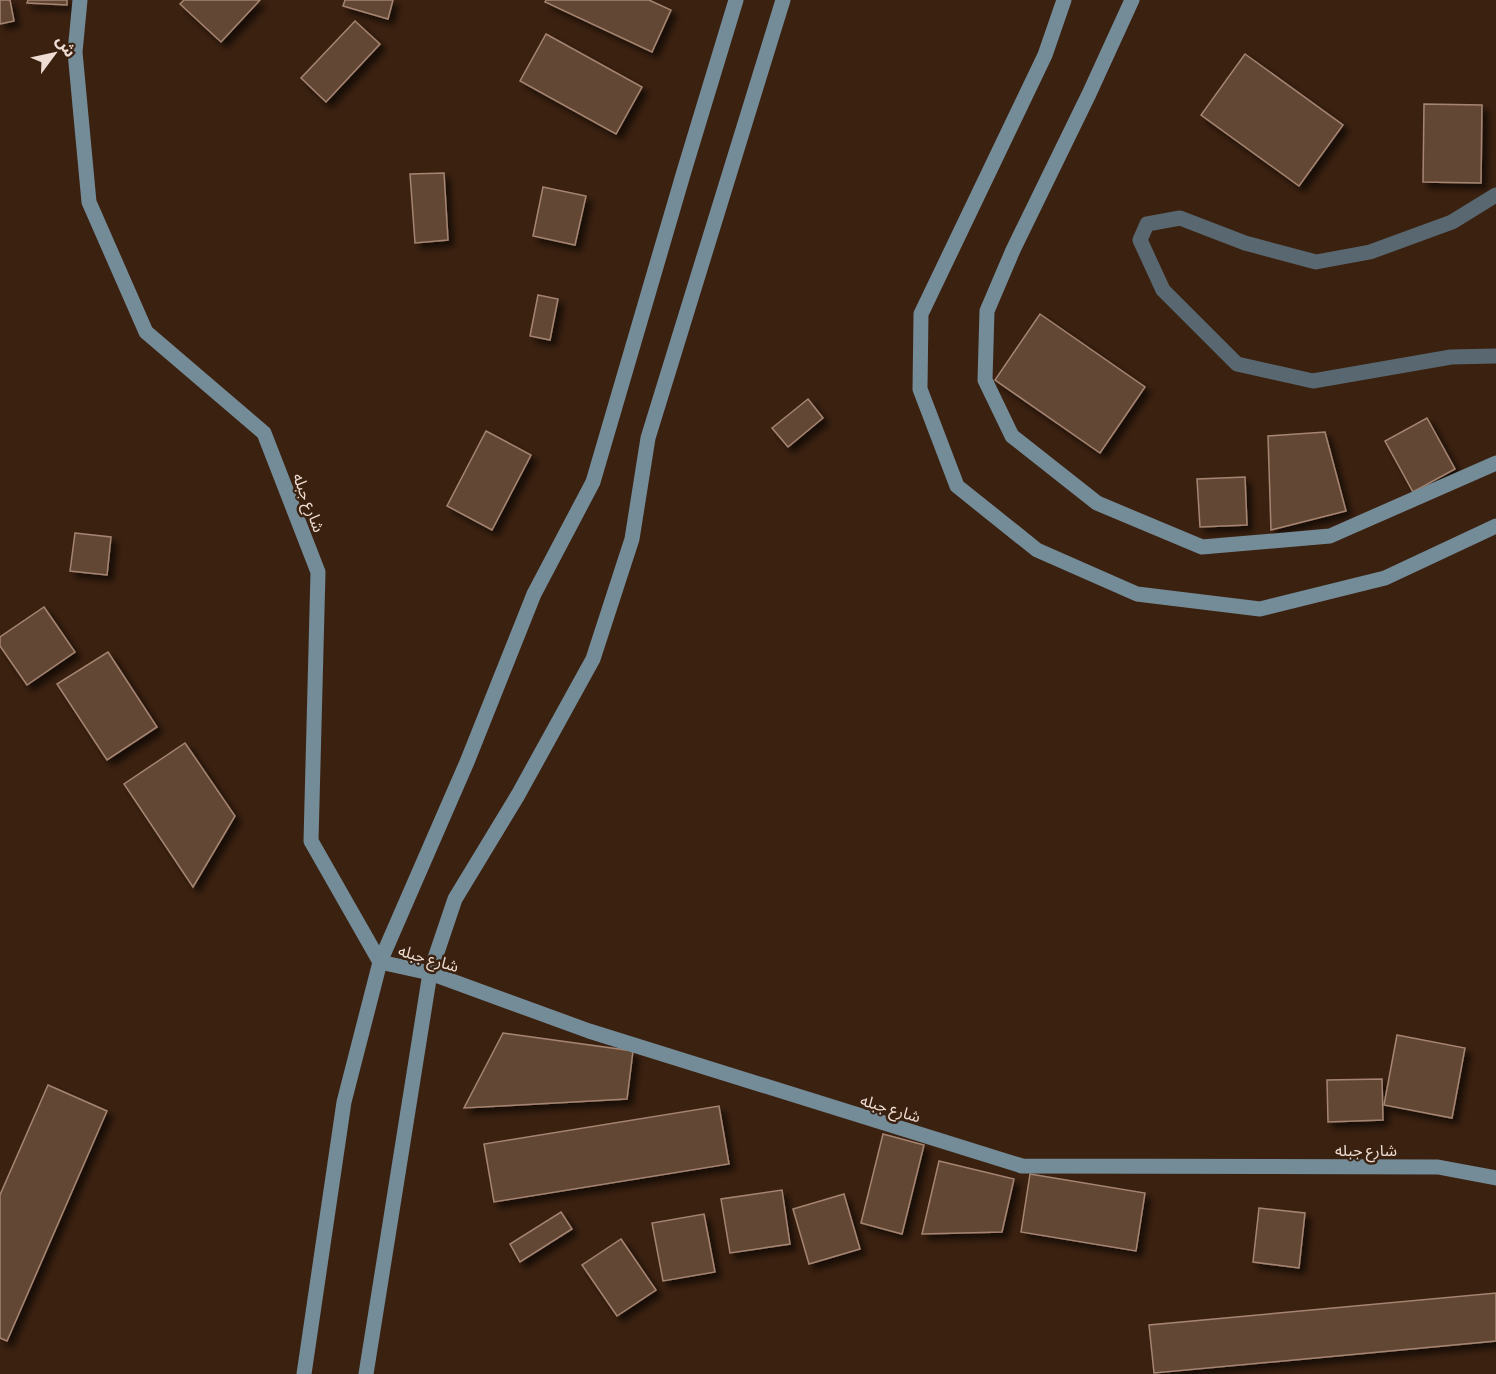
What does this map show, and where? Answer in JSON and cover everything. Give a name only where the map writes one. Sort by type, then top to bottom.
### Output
[{"type":"street","name":"شارع جبله","points":[[80,0],[75,52],[90,202],[147,332],[264,433],[318,572],[311,841],[380,962],[430,974],[589,1031],[1022,1166],[1438,1167],[1496,1178]]},
{"type":"street","points":[[304,1374],[344,1102],[380,962],[467,762],[534,594],[594,482],[736,0]]},
{"type":"street","points":[[366,1374],[430,974],[455,899],[518,795],[593,659],[632,539],[648,438],[783,0]]},
{"type":"street","points":[[1064,0],[1045,55],[921,314],[920,389],[957,486],[1037,550],[1137,594],[1260,609],[1385,578],[1496,526]]},
{"type":"street","points":[[1132,0],[1013,250],[987,311],[985,380],[1012,436],[1097,503],[1202,547],[1330,536],[1496,463]]},
{"type":"street","points":[[1496,195],[1452,222],[1370,252],[1316,262],[1245,243],[1180,218],[1147,224],[1140,240],[1163,290],[1237,364],[1313,381],[1451,357],[1496,356]]},
{"type":"building","points":[[0,0],[10,0],[14,21],[0,24]]},
{"type":"building","points":[[28,0],[67,0],[67,5],[27,3]]},
{"type":"building","points":[[184,0],[260,0],[221,42],[180,4]]},
{"type":"building","points":[[345,0],[393,0],[388,19],[343,6]]},
{"type":"building","points":[[546,0],[649,0],[671,10],[652,52],[545,2]]},
{"type":"building","points":[[355,21],[380,44],[326,102],[301,78]]},
{"type":"building","points":[[546,34],[642,87],[616,134],[520,81]]},
{"type":"building","points":[[1245,54],[1343,125],[1299,186],[1201,115]]},
{"type":"building","points":[[1424,104],[1482,105],[1481,183],[1423,182]]},
{"type":"building","points":[[444,173],[448,240],[415,243],[410,174]]},
{"type":"building","points":[[543,187],[586,196],[575,245],[533,236]]},
{"type":"building","points":[[538,295],[558,299],[550,340],[530,336]]},
{"type":"building","points":[[1040,314],[1145,387],[1100,453],[995,380]]},
{"type":"building","points":[[808,399],[823,418],[788,447],[772,428]]},
{"type":"building","points":[[1427,418],[1455,469],[1413,492],[1385,441]]},
{"type":"building","points":[[486,431],[531,455],[492,530],[447,506]]},
{"type":"building","points":[[1325,432],[1346,511],[1271,530],[1268,436]]},
{"type":"building","points":[[1245,477],[1247,525],[1200,527],[1197,479]]},
{"type":"building","points":[[75,533],[111,537],[107,575],[70,571]]},
{"type":"building","points":[[44,607],[75,652],[27,685],[0,646],[0,637]]},
{"type":"building","points":[[108,652],[157,727],[107,760],[57,684]]},
{"type":"building","points":[[185,743],[235,816],[193,887],[124,784]]},
{"type":"building","points":[[503,1033],[633,1051],[627,1099],[464,1108]]},
{"type":"building","points":[[1397,1035],[1465,1048],[1452,1118],[1384,1105]]},
{"type":"building","points":[[1382,1079],[1383,1120],[1328,1122],[1327,1080]]},
{"type":"building","points":[[48,1085],[107,1111],[7,1341],[0,1338],[0,1195]]},
{"type":"building","points":[[719,1106],[729,1164],[494,1202],[484,1144]]},
{"type":"building","points":[[883,1134],[924,1145],[902,1234],[861,1223]]},
{"type":"building","points":[[939,1161],[1014,1179],[1002,1232],[922,1234]]},
{"type":"building","points":[[1030,1174],[1145,1193],[1136,1251],[1021,1232]]},
{"type":"building","points":[[782,1190],[790,1244],[730,1253],[721,1199]]},
{"type":"building","points":[[844,1194],[860,1249],[809,1264],[793,1209]]},
{"type":"building","points":[[1259,1208],[1305,1213],[1299,1268],[1253,1262]]},
{"type":"building","points":[[561,1212],[572,1229],[520,1262],[510,1244]]},
{"type":"building","points":[[704,1214],[715,1272],[663,1281],[652,1223]]},
{"type":"building","points":[[621,1239],[656,1290],[617,1316],[582,1265]]},
{"type":"building","points":[[1496,1293],[1496,1341],[1154,1373],[1149,1325]]}]
